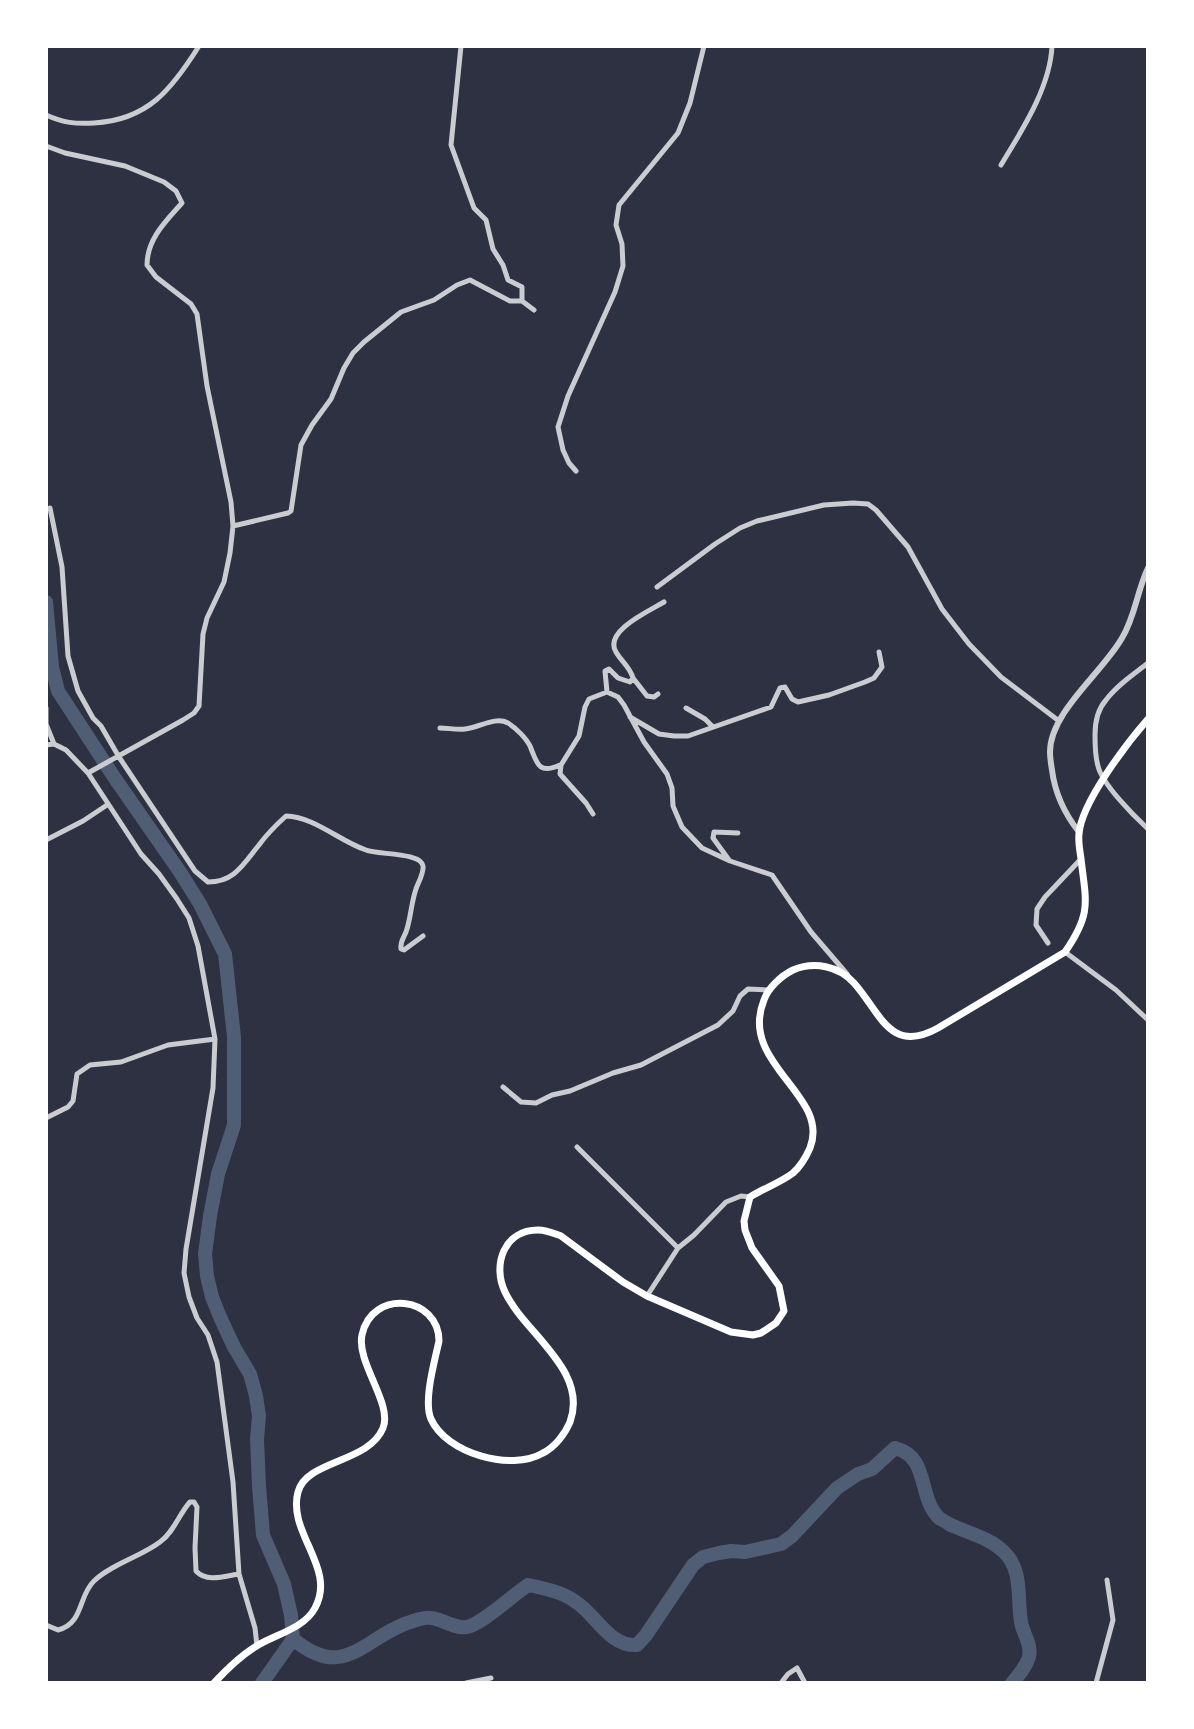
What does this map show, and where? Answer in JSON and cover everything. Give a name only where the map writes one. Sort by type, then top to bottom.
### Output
[{"type":"main road","points":[[214,1683],[236,1660],[303,1622],[317,1604],[321,1594],[320,1581],[316,1562],[299,1523],[298,1491],[311,1475],[360,1452],[382,1430],[384,1419],[378,1394],[361,1348],[363,1330],[377,1310],[390,1304],[413,1305],[433,1320],[439,1331],[439,1341],[428,1398],[431,1419],[444,1437],[459,1447],[510,1461],[542,1454],[558,1442],[573,1413],[573,1397],[567,1374],[511,1304],[503,1289],[498,1267],[504,1249],[518,1235],[537,1230],[561,1236],[647,1296],[731,1332],[753,1335],[776,1323],[784,1311],[779,1286],[752,1248],[744,1221],[750,1197],[792,1174],[806,1156],[814,1129],[804,1104],[763,1045],[759,1024],[769,990],[792,971],[815,964],[839,972],[853,981],[888,1028],[901,1034],[921,1035],[938,1028],[1065,952],[1085,914],[1087,897],[1079,832],[1089,803],[1127,744],[1148,719]]},
{"type":"street","points":[[46,115],[75,124],[128,118],[147,108],[169,87],[199,46]]},
{"type":"street","points":[[461,46],[451,145],[474,208],[486,220],[493,249],[508,280],[522,287],[522,301]]},
{"type":"street","points":[[576,471],[563,450],[558,427],[623,266],[622,244],[616,225],[619,205],[678,133],[690,103],[704,46]]},
{"type":"street","points":[[1001,165],[1033,111],[1052,46]]},
{"type":"street","points":[[46,146],[125,166],[164,182],[176,191],[182,203],[157,232],[147,265],[156,277],[191,304],[197,314],[233,526],[224,582],[203,634],[199,706],[183,720],[88,773]]},
{"type":"street","points":[[233,526],[291,511],[301,445],[305,437],[331,399],[353,353],[401,312],[434,300],[470,280],[510,301],[522,301],[534,310]]},
{"type":"street","points":[[657,587],[715,544],[757,521],[824,505],[868,504],[908,547],[942,609],[969,644],[1001,677],[1059,721]]},
{"type":"street","points":[[50,508],[62,567],[68,656],[75,681],[117,758],[195,871],[208,882],[214,882],[243,868],[257,846],[286,816],[294,816],[365,850],[417,858],[422,862],[410,919],[399,944],[401,949],[423,936]]},
{"type":"street","points":[[1079,832],[1062,807],[1053,779],[1052,737],[1067,707],[1094,678],[1122,639],[1148,568]]},
{"type":"street","points":[[658,694],[647,696],[637,685],[632,672],[613,649],[613,643],[626,624],[664,602]]},
{"type":"street","points":[[630,716],[659,734],[688,736],[771,707],[780,688],[785,687],[792,699],[798,702],[865,682],[874,678],[882,667],[879,652]]},
{"type":"street","points":[[1148,663],[1107,698],[1095,727],[1098,768],[1126,806],[1148,829]]},
{"type":"street","points":[[607,692],[605,671],[609,669],[623,681],[630,682],[633,678]]},
{"type":"street","points":[[593,814],[560,774],[561,765],[579,736],[589,699],[607,692],[618,697],[624,705],[644,742],[667,774],[673,806],[682,827],[702,848],[772,875],[811,932],[853,981]]},
{"type":"street","points":[[46,708],[46,724],[54,744]]},
{"type":"street","points":[[686,708],[713,727]]},
{"type":"street","points":[[440,728],[462,730],[499,720],[508,723],[524,737],[535,762],[542,768],[552,769],[561,765]]},
{"type":"street","points":[[46,745],[54,744],[66,750],[88,773],[141,854],[189,918],[198,946],[215,1039],[213,1088],[184,1273],[189,1297],[208,1335],[217,1362],[233,1482],[239,1574],[260,1644]]},
{"type":"street","points":[[46,840],[107,805]]},
{"type":"street","points":[[730,861],[713,834],[738,833]]},
{"type":"street","points":[[1048,943],[1036,925],[1037,909],[1081,859]]},
{"type":"street","points":[[1065,952],[1116,990],[1148,1020]]},
{"type":"street","points":[[503,1087],[521,1102],[536,1103],[570,1091],[641,1065],[718,1025],[733,1011],[740,996],[748,989],[769,990]]},
{"type":"street","points":[[46,1118],[68,1107],[73,1101],[77,1074],[90,1065],[121,1062],[168,1045],[215,1039]]},
{"type":"street","points":[[577,1147],[678,1248]]},
{"type":"street","points":[[647,1296],[678,1248],[726,1202],[741,1196],[750,1197]]},
{"type":"street","points":[[46,1625],[58,1630],[70,1624],[78,1616],[91,1584],[101,1575],[163,1540],[190,1502],[197,1507],[196,1571],[207,1578],[239,1574]]},
{"type":"street","points":[[1096,1683],[1113,1620],[1107,1580]]},
{"type":"street","points":[[781,1683],[797,1668],[805,1683]]},
{"type":"street","points":[[466,1683],[491,1678]]},
{"type":"waterway","points":[[46,602],[52,667],[58,691],[180,872],[225,954],[234,1037],[234,1125],[218,1174],[210,1216],[205,1254],[207,1276],[220,1317],[250,1374],[256,1396],[263,1535],[284,1584],[293,1639],[311,1651],[327,1657],[341,1657],[420,1619],[435,1619],[462,1627],[473,1625],[528,1585],[571,1599],[611,1636],[637,1645],[693,1565],[703,1557],[781,1544],[837,1488],[872,1469],[895,1448],[914,1460],[932,1509],[939,1518],[992,1543],[1004,1552],[1014,1567],[1021,1622],[1030,1652],[1024,1668],[1012,1683]]},
{"type":"waterway","points":[[262,1683],[293,1639]]}]
